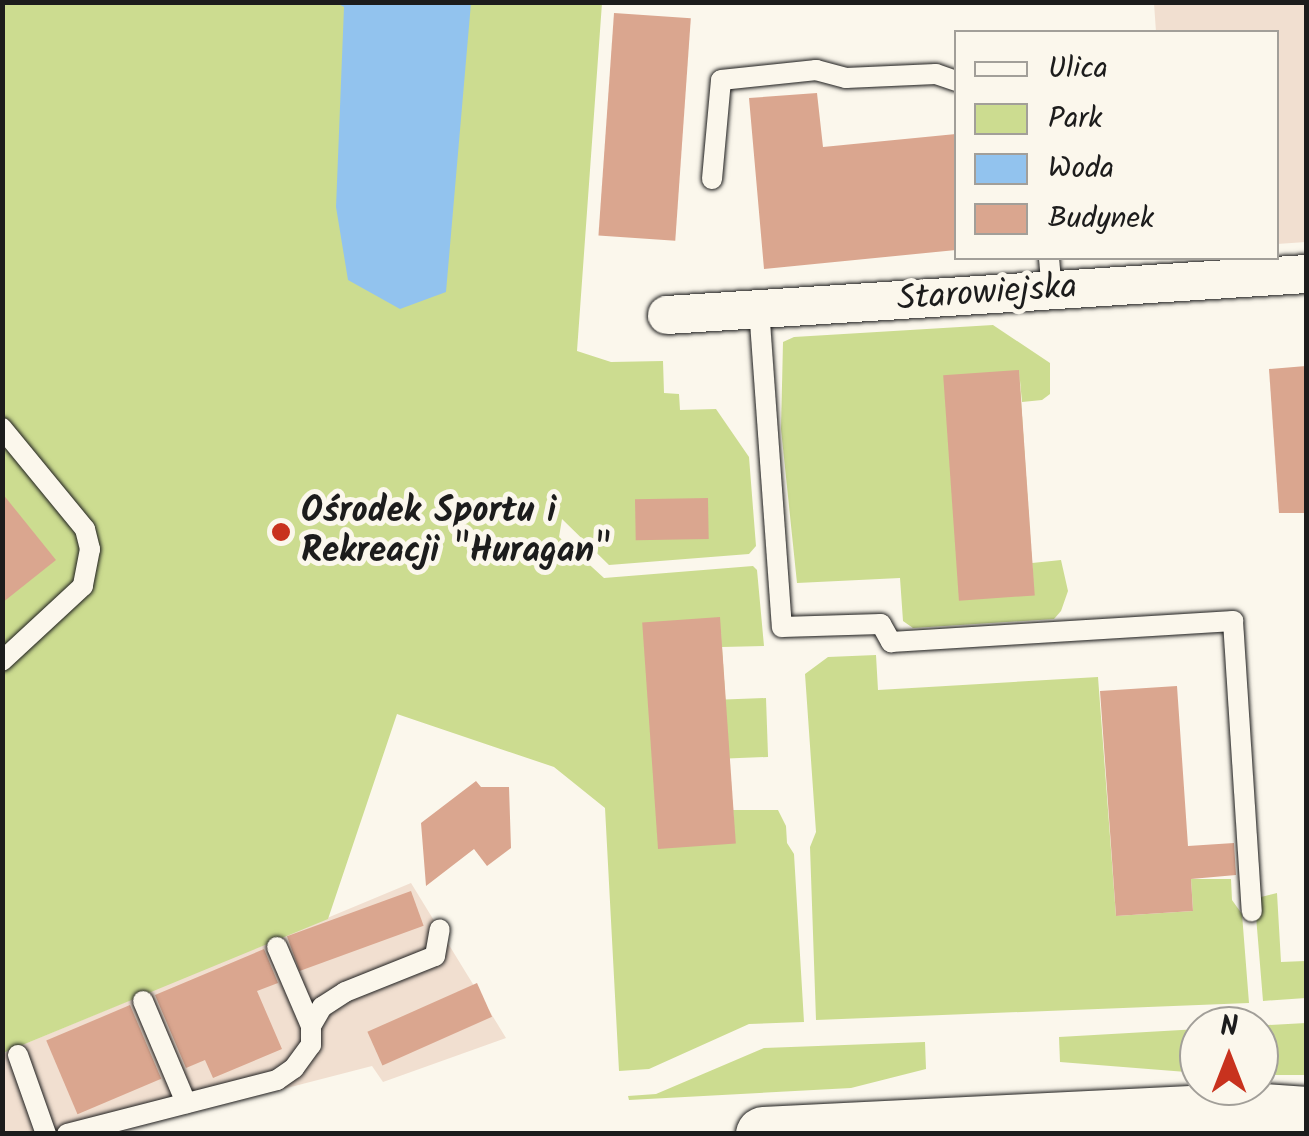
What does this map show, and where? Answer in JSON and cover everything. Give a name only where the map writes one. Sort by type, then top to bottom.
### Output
[{"type":"main road","points":[[1248,1110],[1306,1098]]},
{"type":"main road","points":[[762,1134],[1248,1110],[1306,1114]]},
{"type":"street","name":"Starowiejska","points":[[667,315],[1050,274],[1249,267],[1306,274]]},
{"type":"lane","points":[[712,179],[720,80],[816,70],[846,78],[936,74],[954,80]]},
{"type":"lane","points":[[759,308],[782,627],[881,624],[891,642],[1232,621],[1252,911]]},
{"type":"lane","points":[[2,428],[85,530],[90,549],[84,586],[2,660]]},
{"type":"lane","points":[[67,1134],[277,1080],[294,1068],[310,1046],[312,1026],[322,1007],[345,992],[435,956],[440,929]]},
{"type":"lane","points":[[277,948],[312,1026]]},
{"type":"lane","points":[[144,1001],[186,1103]]},
{"type":"lane","points":[[18,1055],[46,1134]]},
{"type":"shaded area","points":[[1154,3],[1306,3],[1306,242],[1279,244],[1279,30],[1156,30]]},
{"type":"shaded area","points":[[411,883],[506,1038],[383,1082],[372,1066],[112,1133],[3,1134],[3,1053]]},
{"type":"green space","name":"Ośrodek Sportu i Rekreacji \"Huragan\"","points":[[3,3],[602,3],[577,351],[611,362],[663,361],[664,393],[679,394],[680,410],[716,409],[749,457],[756,546],[749,554],[609,565],[562,519],[559,537],[604,578],[753,566],[757,570],[764,646],[722,647],[720,618],[735,844],[733,810],[778,810],[794,854],[804,1022],[749,1024],[649,1069],[619,1071],[605,808],[554,767],[397,714],[328,919],[3,1053]]},
{"type":"green space","points":[[993,325],[1050,363],[1050,394],[1042,400],[1022,402],[1019,370],[1034,596],[1032,563],[1061,560],[1068,591],[1061,611],[1054,619],[913,628],[903,621],[900,578],[797,583],[781,429],[783,342],[794,337]]},
{"type":"green space","points":[[876,655],[878,690],[1098,677],[1116,916],[1193,911],[1191,879],[1231,879],[1232,900],[1242,914],[1249,1003],[816,1020],[810,847],[816,832],[805,674],[828,657]]},
{"type":"green space","points":[[766,698],[768,757],[727,758],[725,699]]},
{"type":"green space","points":[[1277,893],[1281,962],[1305,961],[1306,998],[1263,1001],[1256,916],[1261,897]]},
{"type":"green space","points":[[1306,1023],[1306,1075],[1279,1075],[1279,1024]]},
{"type":"green space","points":[[1179,1030],[1179,1071],[1060,1062],[1059,1037]]},
{"type":"green space","points":[[925,1042],[926,1069],[851,1088],[629,1100],[628,1096],[656,1094],[764,1048]]},
{"type":"water","points":[[337,3],[471,3],[446,292],[400,309],[348,280],[336,207],[344,7]]},
{"type":"building","points":[[614,13],[691,18],[675,241],[598,235]]},
{"type":"building","points":[[817,93],[823,147],[954,134],[954,250],[764,269],[749,98]]},
{"type":"building","points":[[1306,366],[1306,513],[1279,513],[1269,369]]},
{"type":"building","points":[[1019,370],[1035,595],[959,601],[943,375]]},
{"type":"building","points":[[2,493],[56,560],[2,603]]},
{"type":"building","points":[[708,498],[709,539],[636,540],[635,499]]},
{"type":"building","points":[[720,617],[736,843],[658,849],[642,622]]},
{"type":"building","points":[[1177,686],[1188,846],[1234,843],[1236,875],[1191,879],[1193,911],[1116,916],[1100,691]]},
{"type":"building","points":[[476,781],[481,787],[509,787],[511,848],[487,866],[474,849],[426,886],[421,823]]},
{"type":"building","points":[[411,891],[424,926],[300,971],[287,936]]},
{"type":"building","points":[[264,949],[278,983],[257,991],[282,1049],[213,1078],[205,1060],[186,1068],[155,995]]},
{"type":"building","points":[[477,983],[492,1017],[382,1066],[367,1032]]},
{"type":"building","points":[[130,1005],[161,1079],[77,1114],[46,1041]]},
{"type":"place","name":"Ośrodek Sportu i Rekreacji \"Huragan\"","points":[[281,532]]}]
